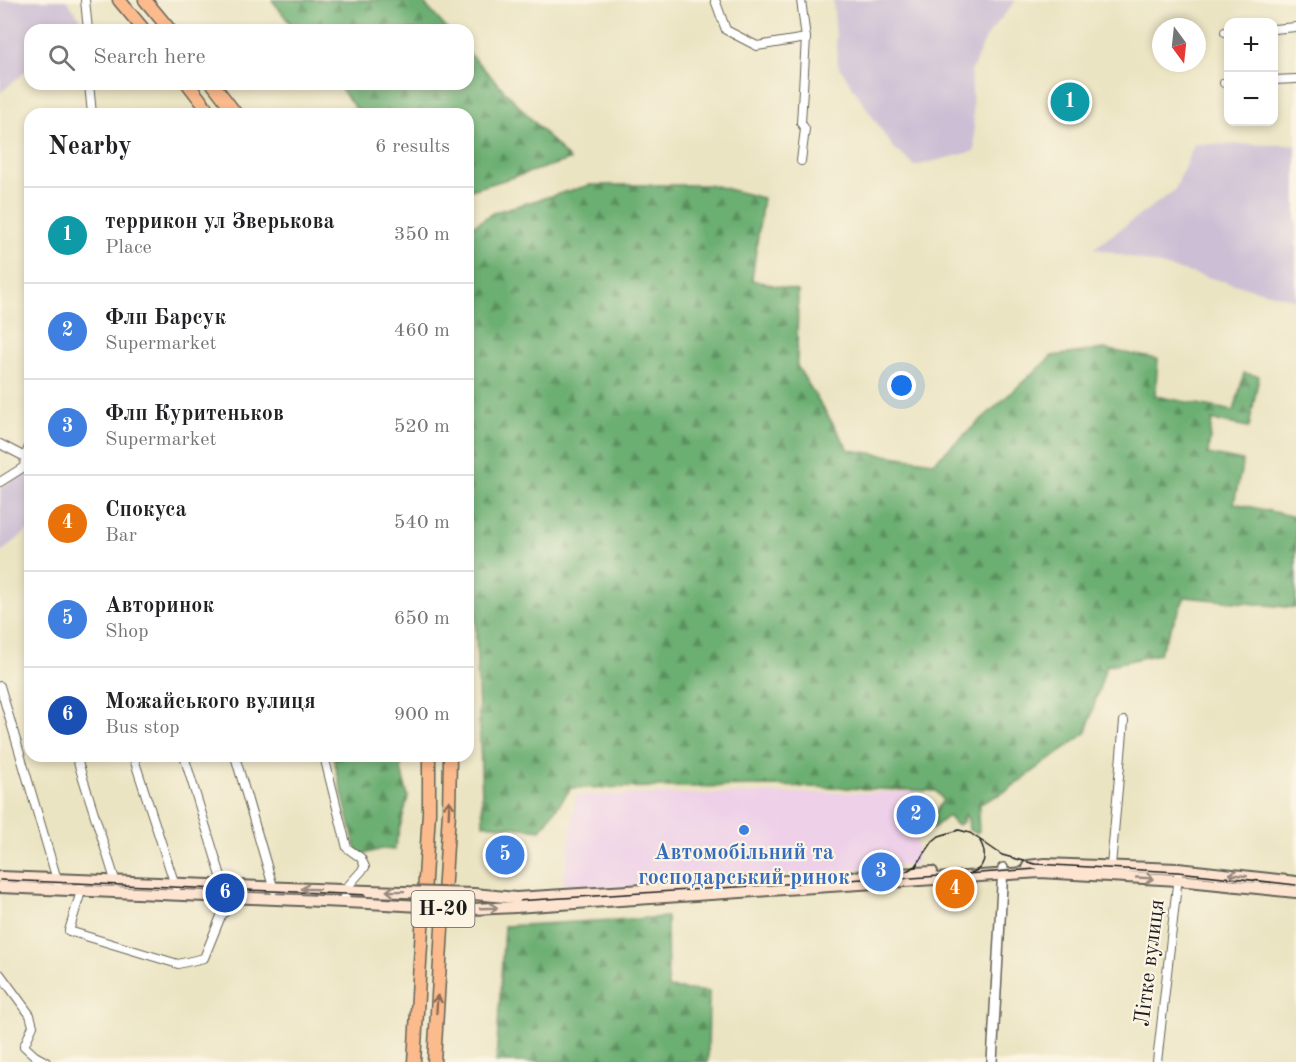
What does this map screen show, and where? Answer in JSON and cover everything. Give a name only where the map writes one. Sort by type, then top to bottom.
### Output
[{"type":"main road","points":[[119,0],[139,24]]},
{"type":"main road","points":[[152,3],[166,24]]},
{"type":"main road","points":[[193,90],[206,108]]},
{"type":"main road","points":[[218,90],[231,108]]},
{"type":"main road","name":"Н-20","points":[[414,1062],[429,812],[429,762]]},
{"type":"main road","name":"Н-20","points":[[434,1062],[450,762]]},
{"type":"main road","points":[[1003,872],[1045,864],[1111,866],[1296,892]]},
{"type":"main road","points":[[273,893],[342,902],[473,909],[515,903],[1003,872],[1178,874],[1296,882]]},
{"type":"main road","points":[[0,877],[58,884],[175,890],[474,894],[515,903]]},
{"type":"main road","points":[[0,887],[58,884]]},
{"type":"main road","points":[[415,1046],[435,1047]]},
{"type":"street","points":[[85,0],[87,24]]},
{"type":"street","points":[[715,0],[726,30],[757,46],[806,38]]},
{"type":"street","points":[[801,0],[806,38],[801,123],[805,129],[801,161]]},
{"type":"street","points":[[1278,29],[1296,27]]},
{"type":"street","points":[[1278,80],[1296,79]]},
{"type":"street","points":[[90,90],[91,108]]},
{"type":"street","points":[[0,444],[24,449]]},
{"type":"street","points":[[0,482],[24,467]]},
{"type":"street","points":[[0,686],[58,884]]},
{"type":"street","points":[[1111,866],[1124,721]]},
{"type":"street","points":[[78,762],[115,887]]},
{"type":"street","points":[[135,762],[175,890]]},
{"type":"street","points":[[186,762],[225,891]]},
{"type":"street","points":[[238,762],[273,893]]},
{"type":"street","points":[[326,762],[347,848],[362,858],[365,867],[349,885],[342,902]]},
{"type":"street","points":[[992,1062],[1003,872]]},
{"type":"street","name":"Літке вулиця","points":[[1157,1062],[1178,874]]},
{"type":"street","points":[[83,885],[69,931],[178,964],[204,958],[221,916],[241,892]]},
{"type":"street","points":[[0,974],[30,1015],[33,1026],[24,1046],[46,1062]]},
{"type":"shaded area","points":[[0,0],[66,0],[83,22],[81,24],[24,24],[24,73],[0,93]]},
{"type":"shaded area","points":[[833,0],[1016,0],[986,37],[971,72],[975,151],[915,166],[892,146],[838,65]]},
{"type":"shaded area","points":[[1194,144],[1296,145],[1296,300],[1094,248],[1175,190]]},
{"type":"shaded area","points":[[24,473],[24,534],[0,553],[0,488]]},
{"type":"shaded area","name":"Автомобільний та господарський ринок","points":[[920,792],[916,865],[562,892],[576,795]]},
{"type":"green space","points":[[272,0],[421,0],[443,24],[290,24]]},
{"type":"green space","points":[[474,58],[570,160],[474,189],[474,108],[355,108],[342,90],[474,90]]},
{"type":"green space","points":[[590,185],[712,185],[763,198],[752,280],[798,291],[797,366],[849,450],[934,462],[1052,356],[1104,349],[1158,359],[1155,396],[1234,411],[1244,373],[1259,376],[1249,427],[1212,420],[1208,454],[1243,461],[1234,503],[1296,517],[1296,608],[1185,597],[1159,654],[1106,666],[1086,733],[1006,791],[980,804],[979,831],[976,833],[969,830],[968,819],[965,815],[963,822],[959,825],[948,816],[932,829],[929,827],[929,823],[943,800],[936,791],[776,786],[571,788],[541,830],[483,824],[474,578],[474,225],[495,212]]},
{"type":"green space","points":[[334,762],[401,762],[408,797],[394,850],[382,849],[360,855],[355,845]]},
{"type":"green space","points":[[667,917],[668,988],[709,992],[708,1062],[496,1062],[504,926]]},
{"type":"tram line","points":[[0,880],[516,901],[895,877],[916,866],[939,836],[959,830],[970,833],[1002,855],[1035,864],[1178,872],[1296,885]]},
{"type":"tram line","points":[[969,874],[979,869],[984,861],[984,851],[980,841]]},
{"type":"tram line","points":[[898,879],[1036,869]]},
{"type":"place","name":"террикон ул Зверькова","points":[[1070,102]]},
{"type":"place","name":"Флп Барсук","points":[[916,815]]},
{"type":"place","name":"Автомобільний та господарський ринок","points":[[744,830]]},
{"type":"place","name":"Авторинок","points":[[505,855]]},
{"type":"place","name":"Флп Куритеньков","points":[[881,872]]},
{"type":"place","name":"Спокуса","points":[[955,889]]},
{"type":"place","name":"Можайського вулиця","points":[[225,893]]}]
